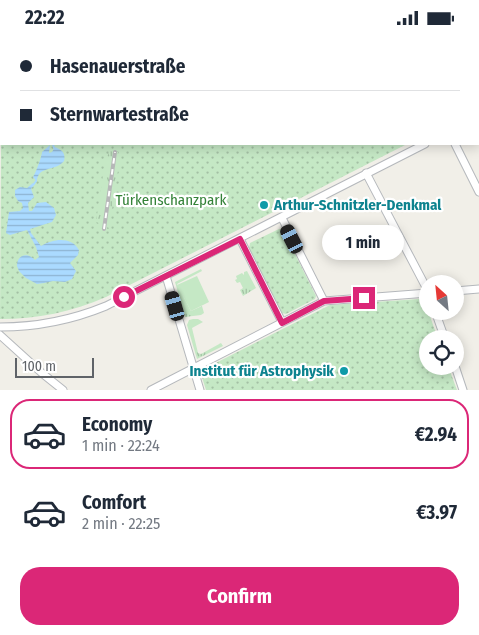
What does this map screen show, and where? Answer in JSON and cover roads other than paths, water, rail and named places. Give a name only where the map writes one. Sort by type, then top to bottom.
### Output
[{"type":"street","points":[[0,327],[32,326],[76,317],[106,306],[423,145]]},
{"type":"street","points":[[456,145],[479,192]]},
{"type":"street","points":[[366,173],[419,275]]},
{"type":"street","points":[[282,218],[324,301]]},
{"type":"street","points":[[240,239],[282,323]]},
{"type":"street","points":[[166,276],[200,390]]},
{"type":"street","points":[[464,290],[479,289]]},
{"type":"street","points":[[151,390],[324,301],[419,293]]},
{"type":"street","points":[[0,335],[63,390]]},
{"type":"street","points":[[457,375],[463,390]]},
{"type":"water","points":[[50,145],[49,153],[55,147],[57,148],[64,154],[64,161],[56,167],[40,173],[37,182],[33,177],[42,152]]},
{"type":"water","points":[[33,183],[35,184],[31,189],[34,197],[28,203],[29,211],[32,211],[37,203],[46,202],[54,208],[56,215],[52,222],[30,229],[31,233],[41,246],[61,240],[71,242],[79,250],[78,255],[70,263],[76,271],[72,279],[65,282],[53,281],[37,284],[26,278],[19,271],[17,262],[23,255],[32,257],[35,260],[39,257],[36,247],[27,230],[10,235],[6,233],[9,212],[20,211],[23,208],[22,203],[15,196],[15,190],[20,187],[27,188]]},
{"type":"railway","points":[[104,229],[115,152]]},
{"type":"place","name":"Arthur-Schnitzler-Denkmal","points":[[264,205]]},
{"type":"place","name":"Institut für Astrophysik","points":[[344,371]]},
{"type":"park label","name":"Türkenschanzpark","points":[[171,200]]}]
